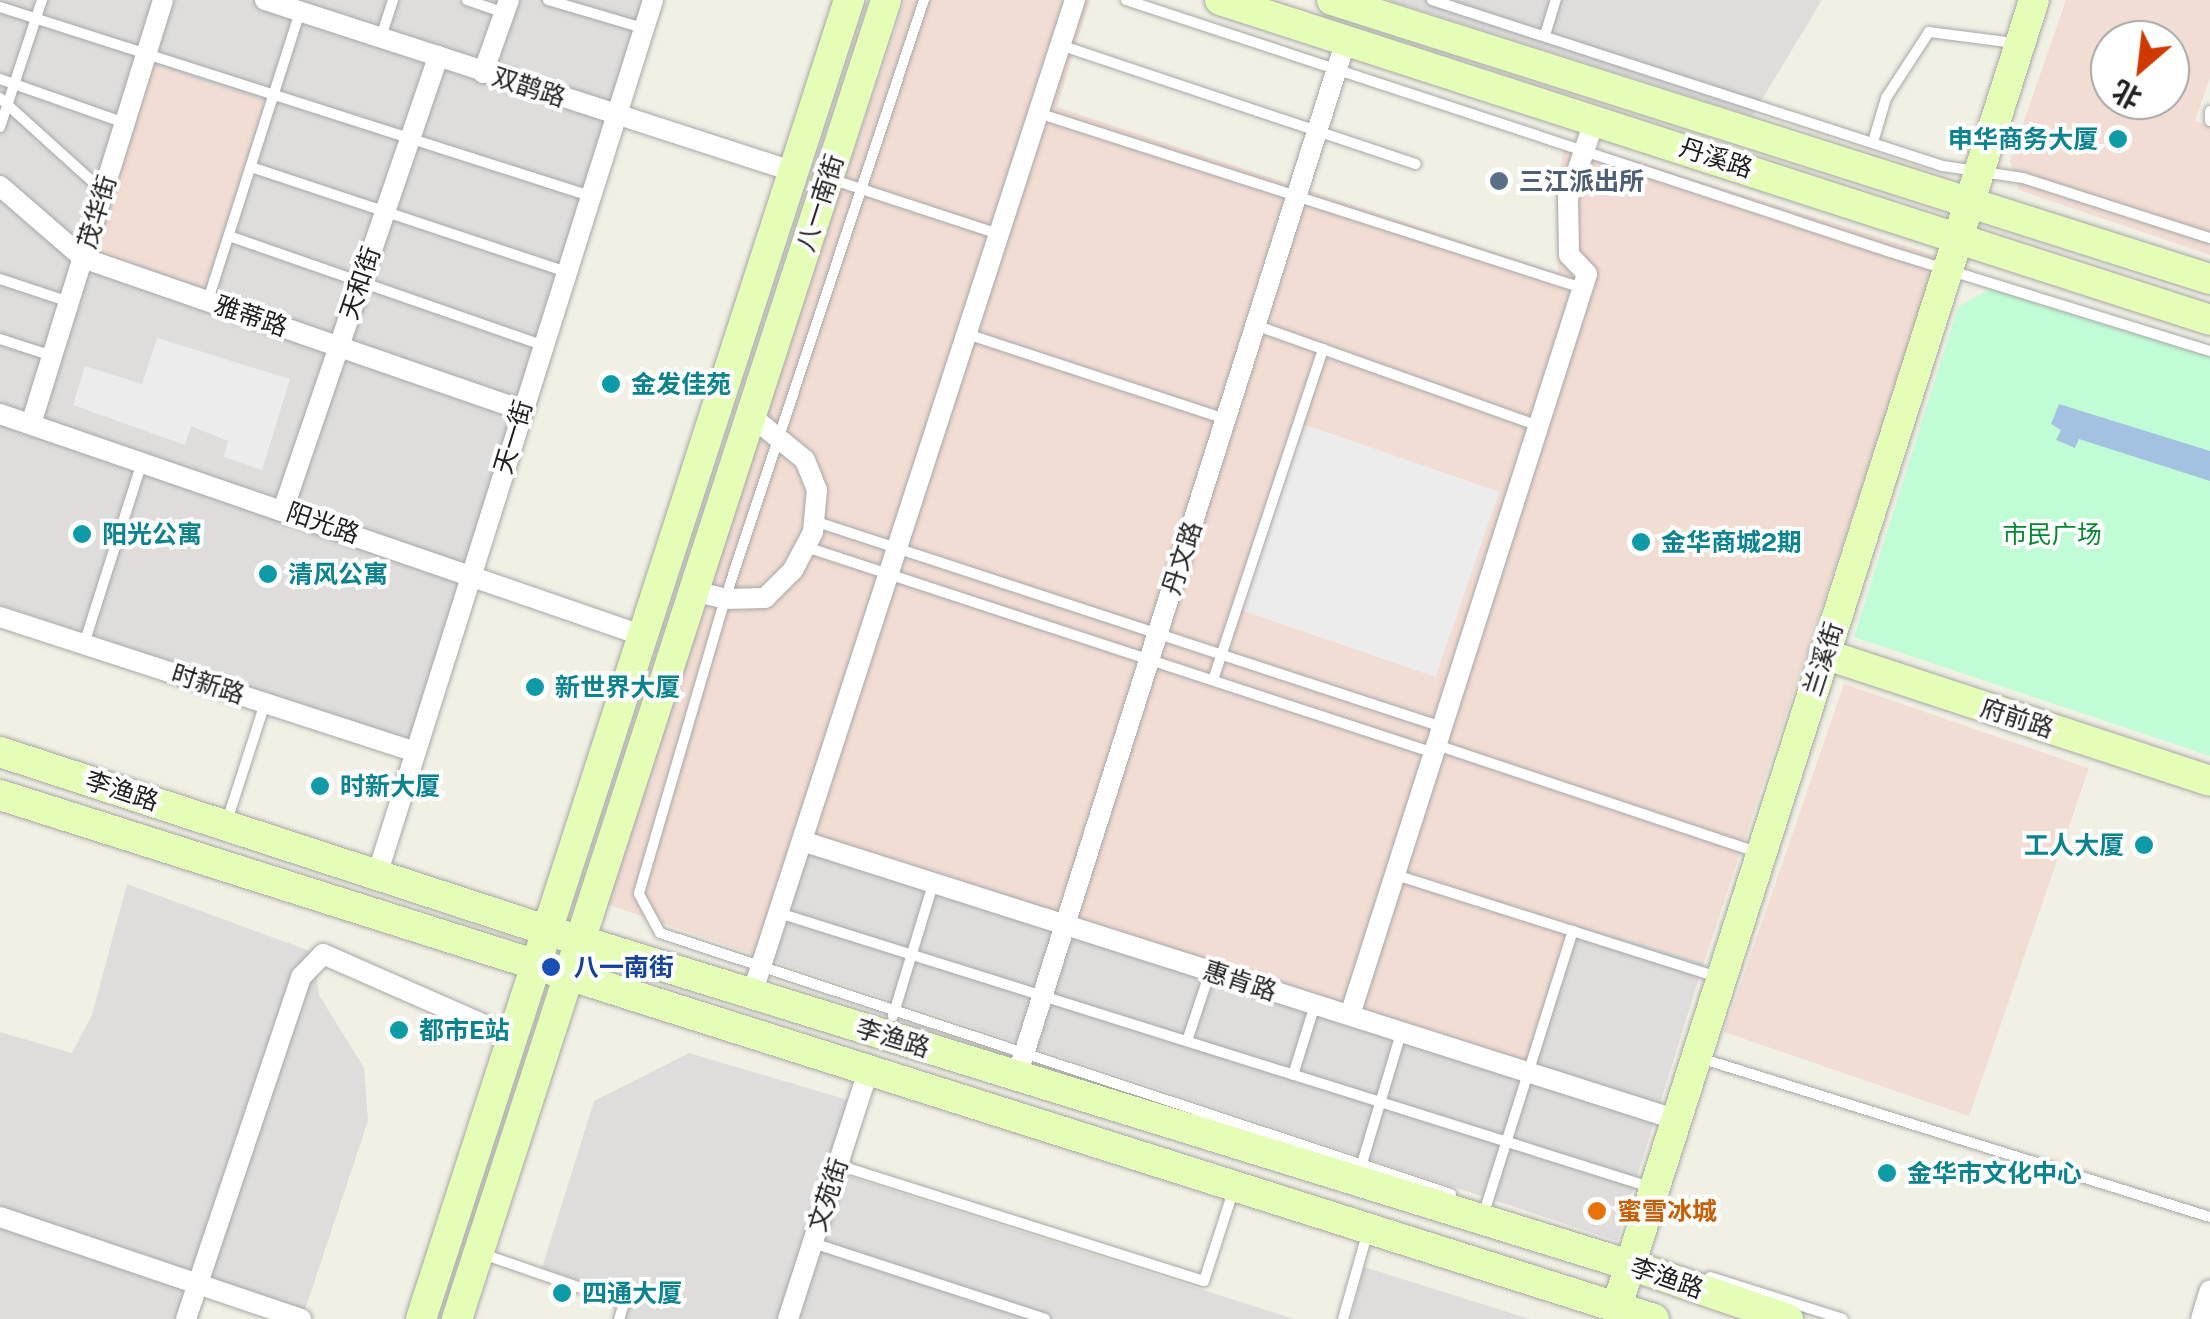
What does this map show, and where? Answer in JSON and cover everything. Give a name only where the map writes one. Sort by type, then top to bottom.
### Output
[{"type":"main road","name":"八一南街","points":[[421,1319],[849,0]]},
{"type":"main road","name":"八一南街","points":[[457,1319],[886,0]]},
{"type":"main road","name":"丹溪路","points":[[1220,0],[1341,54],[1595,119],[2210,320]]},
{"type":"main road","name":"兰溪街","points":[[1615,1312],[1635,1260],[2034,0]]},
{"type":"main road","name":"丹溪路","points":[[1351,3],[1976,186],[2210,278]]},
{"type":"main road","name":"府前路","points":[[1824,654],[2210,782]]},
{"type":"main road","name":"李渔路","points":[[0,752],[580,942],[756,981],[1491,1212],[1635,1260],[1788,1319]]},
{"type":"main road","name":"李渔路","points":[[0,795],[535,968],[1368,1228],[1615,1312],[1654,1319]]},
{"type":"street","name":"茂华街","points":[[31,424],[163,0]]},
{"type":"street","name":"天一街","points":[[376,875],[653,0]]},
{"type":"street","points":[[756,981],[1074,0]]},
{"type":"street","name":"双鹊路","points":[[283,5],[795,172]]},
{"type":"street","points":[[484,73],[506,6]]},
{"type":"street","name":"丹文路","points":[[1021,1065],[1341,54]]},
{"type":"street","name":"天和街","points":[[283,510],[438,56]]},
{"type":"street","points":[[1350,1015],[1587,274],[1569,255],[1568,198],[1595,119]]},
{"type":"street","name":"雅蒂路","points":[[5,194],[83,258],[522,410]]},
{"type":"street","name":"阳光路","points":[[0,414],[644,636]]},
{"type":"street","points":[[694,591],[725,600],[765,598],[793,570],[814,520],[818,490],[804,460],[780,436],[751,416]]},
{"type":"street","name":"时新路","points":[[0,616],[415,752]]},
{"type":"street","name":"惠肯路","points":[[802,841],[1678,1120]]},
{"type":"street","points":[[186,1319],[301,977],[323,954],[512,1037]]},
{"type":"street","name":"文苑街","points":[[788,1319],[868,1070]]},
{"type":"street","points":[[0,1218],[300,1319]]},
{"type":"street","points":[[2201,1319],[2210,1290]]},
{"type":"lane","points":[[0,127],[4,102],[14,84],[42,0]]},
{"type":"lane","points":[[380,38],[393,0]]},
{"type":"lane","points":[[467,0],[506,6]]},
{"type":"lane","points":[[548,0],[644,29]]},
{"type":"lane","points":[[756,981],[660,933],[639,894],[725,600],[924,0]]},
{"type":"lane","points":[[1126,0],[1341,54],[1584,150],[2210,351]]},
{"type":"lane","points":[[1432,0],[1874,142],[1943,166],[1976,186],[2023,178],[2210,238]]},
{"type":"lane","points":[[1545,35],[1556,0]]},
{"type":"lane","points":[[208,301],[273,96],[283,5]]},
{"type":"lane","points":[[0,7],[590,196]]},
{"type":"lane","points":[[1874,142],[1886,98],[1928,32],[2020,44]]},
{"type":"lane","points":[[1060,45],[1416,164]]},
{"type":"lane","points":[[0,79],[124,123]]},
{"type":"lane","points":[[4,102],[103,192]]},
{"type":"lane","points":[[2210,110],[2210,121]]},
{"type":"lane","points":[[1038,114],[1583,288]]},
{"type":"lane","points":[[250,167],[566,272]]},
{"type":"lane","points":[[828,178],[999,234]]},
{"type":"lane","points":[[229,236],[542,345]]},
{"type":"lane","points":[[0,278],[69,302]]},
{"type":"lane","points":[[1256,325],[1538,426]]},
{"type":"lane","points":[[967,334],[1226,420]]},
{"type":"lane","points":[[0,339],[52,356]]},
{"type":"lane","points":[[1213,680],[1323,349]]},
{"type":"lane","points":[[84,644],[142,462]]},
{"type":"lane","points":[[814,520],[1221,655],[1438,741],[1762,854]]},
{"type":"lane","points":[[805,547],[1213,680],[1438,741]]},
{"type":"lane","points":[[226,825],[265,703]]},
{"type":"lane","points":[[1395,874],[1722,978]]},
{"type":"lane","points":[[890,1024],[934,883]]},
{"type":"lane","points":[[778,912],[1656,1188]]},
{"type":"lane","points":[[1491,1212],[1506,1142],[1573,931]]},
{"type":"lane","points":[[1188,1041],[1210,971]]},
{"type":"lane","points":[[1293,1074],[1315,1004]]},
{"type":"lane","points":[[1359,1173],[1402,1032]]},
{"type":"lane","points":[[1698,1057],[2210,1218]]},
{"type":"lane","points":[[838,1164],[1204,1281],[1235,1186]]},
{"type":"lane","points":[[1344,1319],[1368,1228]]},
{"type":"lane","points":[[1561,1229],[1635,1260],[1674,1265]]},
{"type":"lane","points":[[812,1242],[1045,1319]]},
{"type":"lane","points":[[479,1253],[624,1303],[618,1319]]},
{"type":"lane","points":[[1693,1271],[1842,1319]]},
{"type":"lane","points":[[998,1319],[1002,1305]]},
{"type":"shaded area","points":[[0,0],[644,0],[409,739],[0,605]]},
{"type":"shaded area","points":[[905,0],[1090,0],[1057,107],[1558,273],[1556,188],[1566,139],[1938,256],[1704,962],[1572,923],[1524,1063],[813,835],[773,961],[601,902]]},
{"type":"shaded area","points":[[1388,0],[1822,0],[1752,116]]},
{"type":"shaded area","points":[[2066,0],[2210,0],[2210,78],[2195,121],[2210,126],[2210,255],[2019,190],[2010,161]]},
{"type":"shaded area","points":[[150,64],[265,101],[205,287],[90,249]]},
{"type":"shaded area","points":[[157,338],[290,379],[262,470],[224,457],[228,441],[191,426],[185,445],[73,405],[85,366],[142,384]]},
{"type":"shaded area","points":[[1297,422],[1499,492],[1436,677],[1233,607]]},
{"type":"shaded area","points":[[1844,684],[2089,768],[1969,1116],[1724,1032]]},
{"type":"shaded area","points":[[812,835],[1524,1062],[1572,923],[1704,962],[1617,1241],[773,961]]},
{"type":"shaded area","points":[[127,884],[313,952],[319,995],[364,1068],[368,1121],[302,1319],[206,1294],[198,1319],[0,1319],[0,1032],[72,1053],[92,1015]]},
{"type":"shaded area","points":[[689,1053],[868,1106],[847,1176],[1294,1319],[626,1319],[632,1297],[542,1268],[594,1101]]},
{"type":"shaded area","points":[[1364,1267],[1530,1319],[1351,1319]]},
{"type":"green space","name":"市民广场","points":[[1995,286],[2210,356],[2210,756],[1854,637],[1958,307]]},
{"type":"water","points":[[2059,404],[2210,451],[2210,481],[2079,439],[2075,448],[2056,440],[2061,430],[2051,424]]},
{"type":"place","name":"申华商务大厦","points":[[2118,139]]},
{"type":"place","name":"三江派出所","points":[[1499,181]]},
{"type":"place","name":"金发佳苑","points":[[611,384]]},
{"type":"place","name":"阳光公寓","points":[[82,534]]},
{"type":"place","name":"金华商城2期","points":[[1641,542]]},
{"type":"place","name":"清风公寓","points":[[268,574]]},
{"type":"place","name":"新世界大厦","points":[[535,687]]},
{"type":"place","name":"时新大厦","points":[[320,786]]},
{"type":"place","name":"工人大厦","points":[[2144,845]]},
{"type":"place","name":"八一南街","points":[[551,967]]},
{"type":"place","name":"都市E站","points":[[399,1030]]},
{"type":"place","name":"金华市文化中心","points":[[1887,1173]]},
{"type":"place","name":"蜜雪冰城","points":[[1597,1211]]},
{"type":"place","name":"四通大厦","points":[[562,1293]]}]
